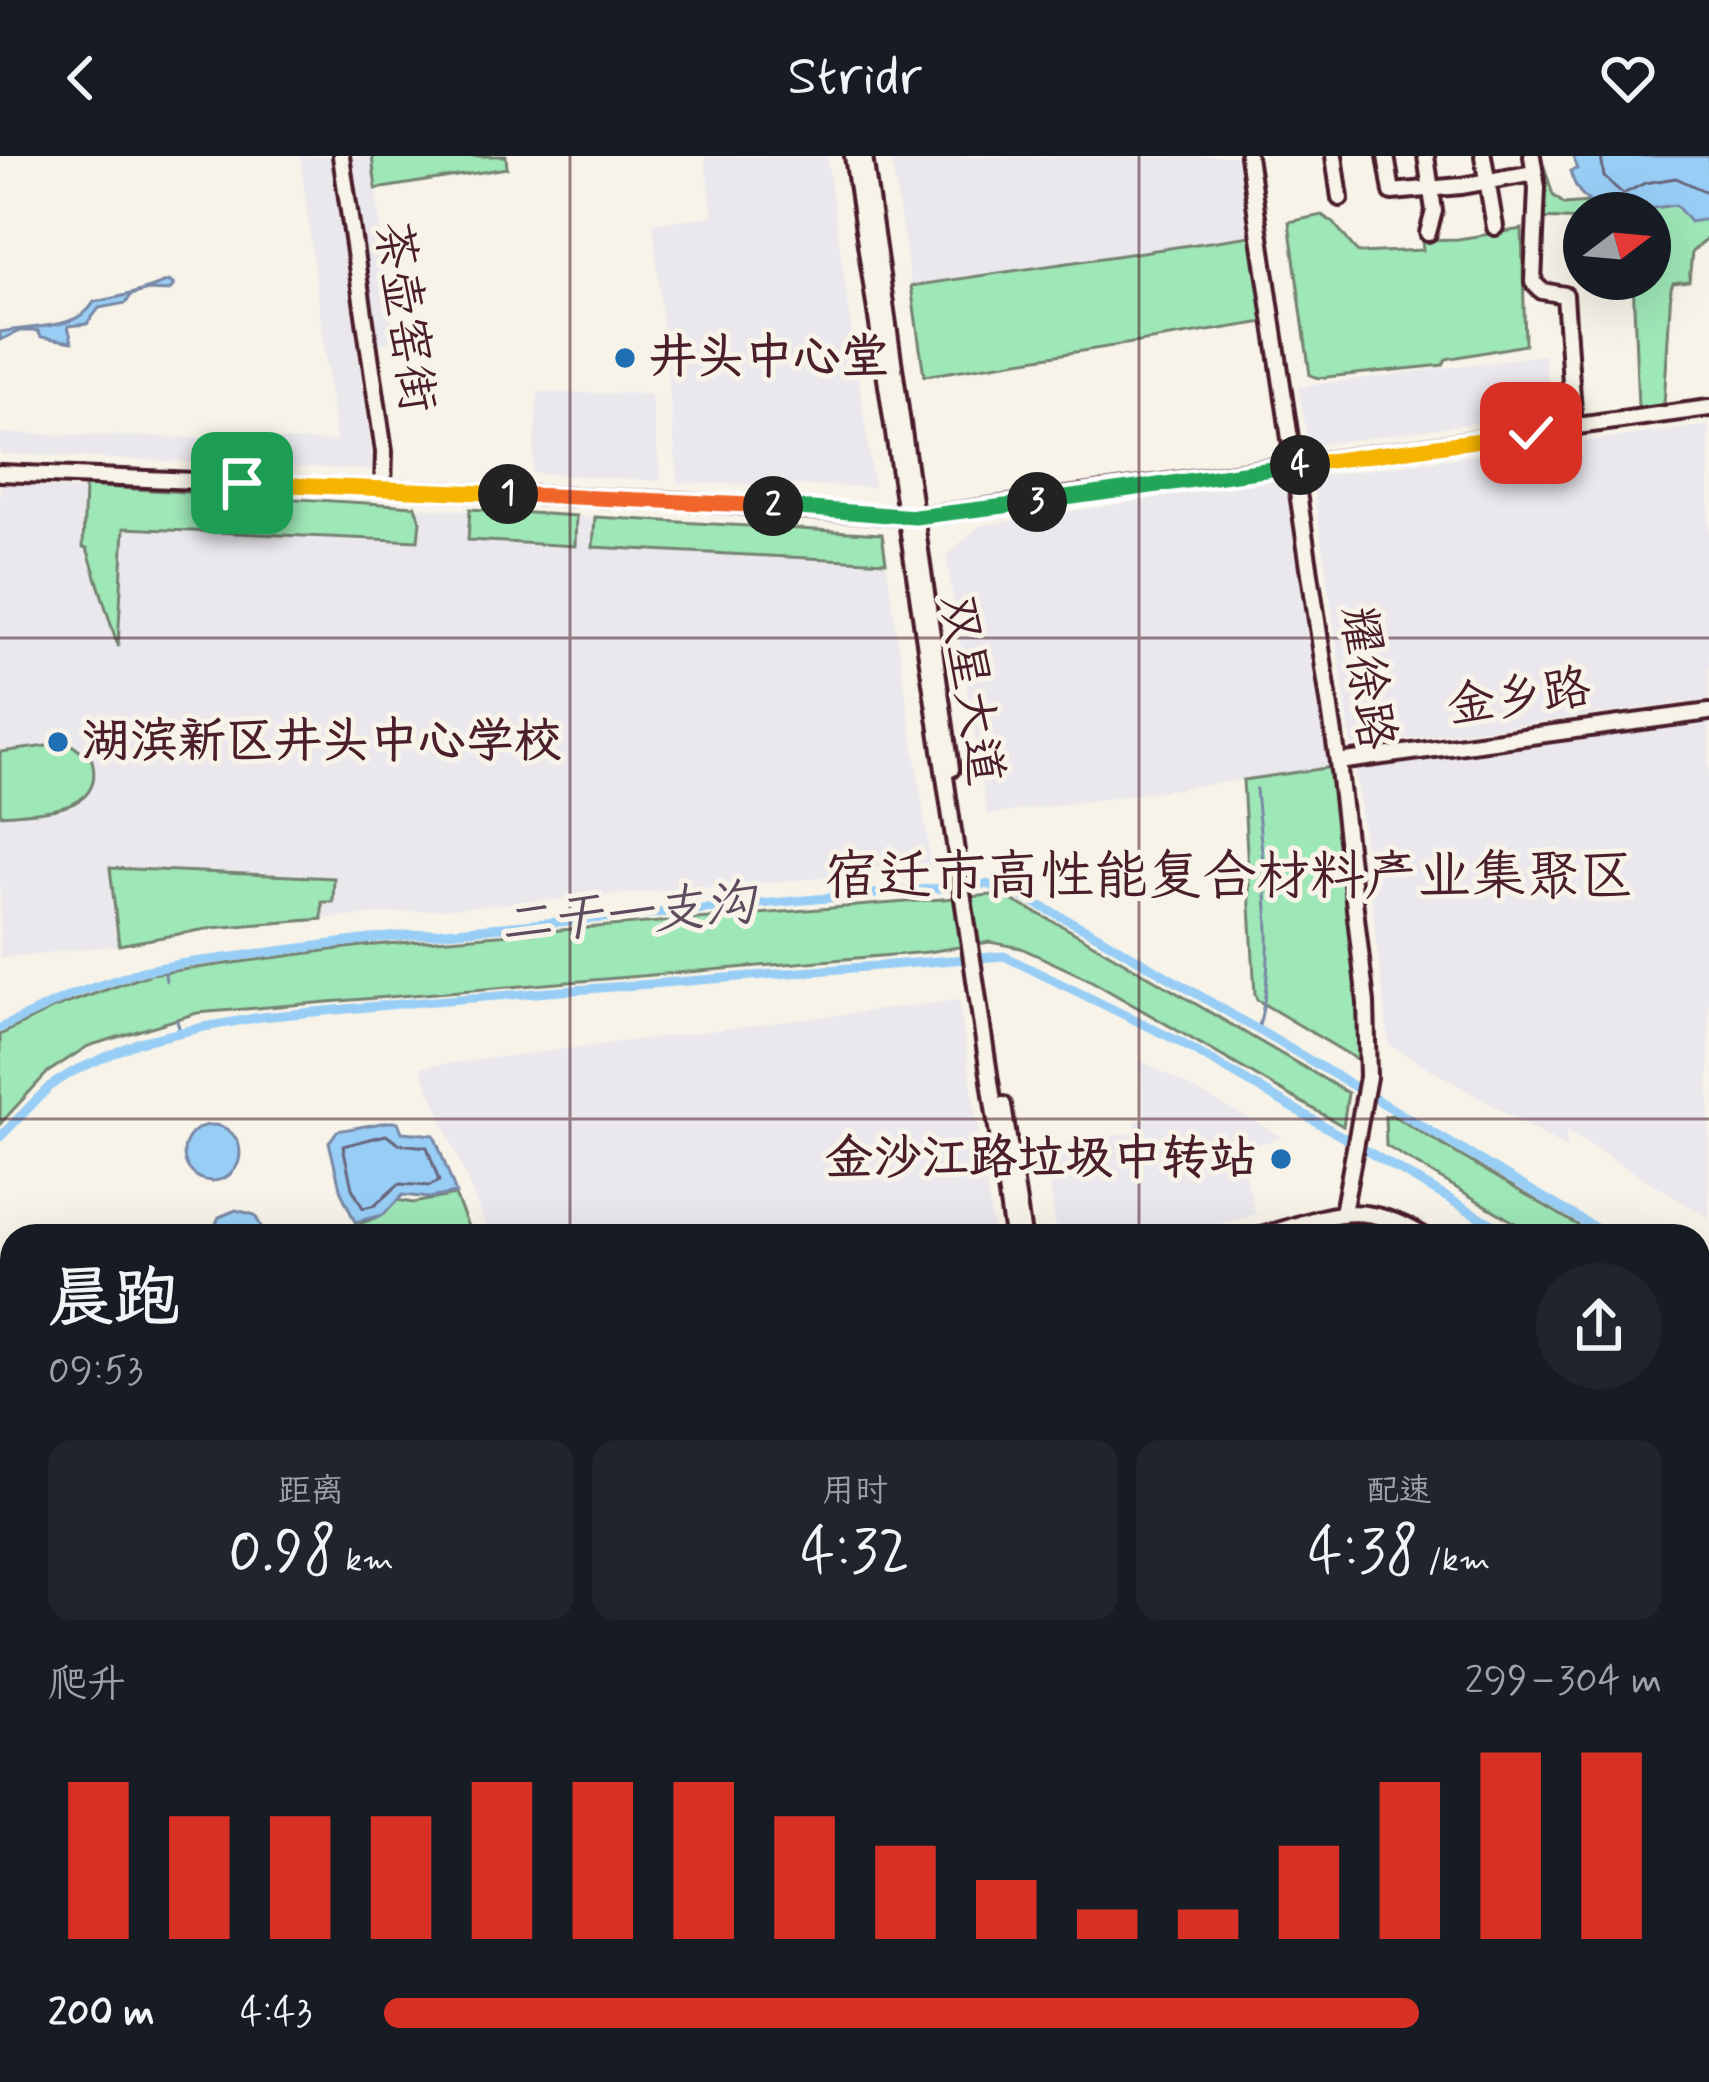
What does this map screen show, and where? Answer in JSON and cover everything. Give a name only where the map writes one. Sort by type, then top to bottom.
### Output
[{"type":"street","name":"茶壶窑街","points":[[341,156],[384,452],[383,489]]},
{"type":"street","name":"双星大道","points":[[853,156],[979,985]]},
{"type":"street","name":"双星大道","points":[[864,156],[909,516]]},
{"type":"street","name":"耀徐路","points":[[1248,156],[1338,762],[1366,1003],[1368,1077],[1343,1213]]},
{"type":"street","points":[[1334,156],[1340,198]]},
{"type":"street","points":[[1387,156],[1393,192],[1534,173]]},
{"type":"street","points":[[1426,156],[1434,211],[1428,233]]},
{"type":"street","points":[[1483,156],[1495,227]]},
{"type":"street","points":[[1532,156],[1533,282],[1542,291],[1565,295],[1574,427]]},
{"type":"street","points":[[0,473],[909,516],[1709,409]]},
{"type":"street","name":"金乡路","points":[[1338,762],[1709,712]]},
{"type":"street","points":[[979,985],[1011,1224]]},
{"type":"street","points":[[979,985],[1021,1224]]},
{"type":"street","points":[[1304,1224],[1343,1213],[1376,1213],[1399,1224]]},
{"type":"shaded area","points":[[300,156],[331,156],[374,470],[0,454],[0,433],[336,441]]},
{"type":"shaded area","points":[[348,156],[372,156],[394,342],[374,343]]},
{"type":"shaded area","points":[[704,156],[827,156],[874,487],[678,483],[653,223],[713,216]]},
{"type":"shaded area","points":[[891,156],[1238,156],[1251,236],[911,286]]},
{"type":"shaded area","points":[[1544,355],[1552,412],[1309,446],[1298,387]]},
{"type":"shaded area","points":[[538,392],[651,394],[661,481],[532,473]]},
{"type":"shaded area","points":[[1709,425],[1709,700],[1352,746],[1312,477]]},
{"type":"shaded area","points":[[1284,478],[1328,768],[987,815],[946,556],[979,526]]},
{"type":"shaded area","points":[[0,484],[882,534],[932,869],[212,928],[119,945],[0,958]]},
{"type":"shaded area","points":[[1709,718],[1709,1218],[1566,1131],[1567,1149],[1389,1045],[1355,764]]},
{"type":"shaded area","points":[[959,1000],[992,1224],[485,1224],[420,1067]]},
{"type":"shaded area","points":[[1140,1060],[1283,1137],[1238,1151],[1256,1214],[1220,1224],[1055,1224],[1045,1147],[1136,1132],[1135,1122],[1146,1119]]},
{"type":"green space","points":[[372,156],[506,156],[507,168],[376,189]]},
{"type":"green space","points":[[1535,162],[1544,166],[1553,195],[1563,203],[1563,219],[1539,218]]},
{"type":"green space","points":[[1709,194],[1709,236],[1692,252],[1689,281],[1673,283],[1671,288],[1671,203]]},
{"type":"green space","points":[[1322,215],[1358,253],[1423,250],[1422,240],[1522,229],[1525,345],[1446,359],[1443,365],[1310,375],[1289,222]]},
{"type":"green space","points":[[1251,236],[1265,322],[924,376],[911,286]]},
{"type":"green space","points":[[1634,300],[1670,300],[1664,405],[1638,408]]},
{"type":"green space","points":[[85,486],[415,506],[420,521],[418,541],[124,528],[118,647],[83,547]]},
{"type":"green space","points":[[470,509],[576,516],[575,546],[468,540]]},
{"type":"green space","points":[[595,517],[882,534],[886,562],[593,547]]},
{"type":"green space","points":[[69,743],[92,760],[94,778],[89,791],[65,807],[0,815],[0,752]]},
{"type":"green space","points":[[1333,767],[1356,943],[1363,1063],[1255,995],[1243,780]]},
{"type":"green space","points":[[110,868],[334,878],[333,902],[322,902],[322,919],[212,928],[119,945]]},
{"type":"green space","points":[[992,895],[1066,928],[1348,1093],[1343,1126],[1088,979],[1021,948],[990,942],[928,952],[197,1013],[88,1046],[48,1072],[0,1124],[0,1035],[54,1008],[151,974],[362,946]]},
{"type":"green space","points":[[1392,1115],[1576,1224],[1517,1224],[1386,1146],[1385,1116]]},
{"type":"green space","points":[[455,1195],[467,1224],[360,1224],[382,1215],[397,1200],[413,1203]]},
{"type":"water","points":[[1573,156],[1709,156],[1709,219],[1690,222],[1676,205],[1671,206],[1671,192],[1580,192],[1570,171],[1577,169]]},
{"type":"water","points":[[169,281],[174,285],[169,291],[131,295],[126,303],[99,308],[87,324],[68,326],[72,342],[41,337],[38,331],[20,331],[0,340],[0,332],[65,322],[94,302]]},
{"type":"water","points":[[398,1122],[402,1132],[434,1135],[456,1193],[429,1198],[403,1195],[383,1215],[355,1222],[341,1192],[329,1142],[337,1131]]},
{"type":"water","points":[[212,1125],[232,1133],[240,1153],[232,1173],[212,1181],[192,1173],[184,1153],[192,1133]]},
{"type":"water","points":[[236,1210],[255,1215],[260,1224],[216,1224],[219,1217]]},
{"type":"waterway","points":[[1256,789],[1268,940],[1258,1030]]},
{"type":"waterway","name":"二干一支沟","points":[[0,1028],[71,995],[142,971],[186,963],[378,938],[986,884],[1017,894],[1093,933],[1589,1224]]},
{"type":"waterway","points":[[0,1137],[50,1086],[74,1071],[139,1042],[204,1027],[421,1002],[1004,956],[1178,1041],[1492,1224]]},
{"type":"waterway","points":[[164,967],[166,981]]},
{"type":"waterway","points":[[177,1021],[180,1031]]},
{"type":"place","name":"井头中心堂","points":[[625,358]]},
{"type":"place","name":"湖滨新区井头中心学校","points":[[58,742]]},
{"type":"place","name":"金沙江路垃圾中转站","points":[[1281,1159]]},
{"type":"district","name":"宿迁市高性能复合材料产业集聚区","points":[[1229,878]]},
{"type":"route","points":[[242,483],[678,501],[915,517],[1531,433]]}]
